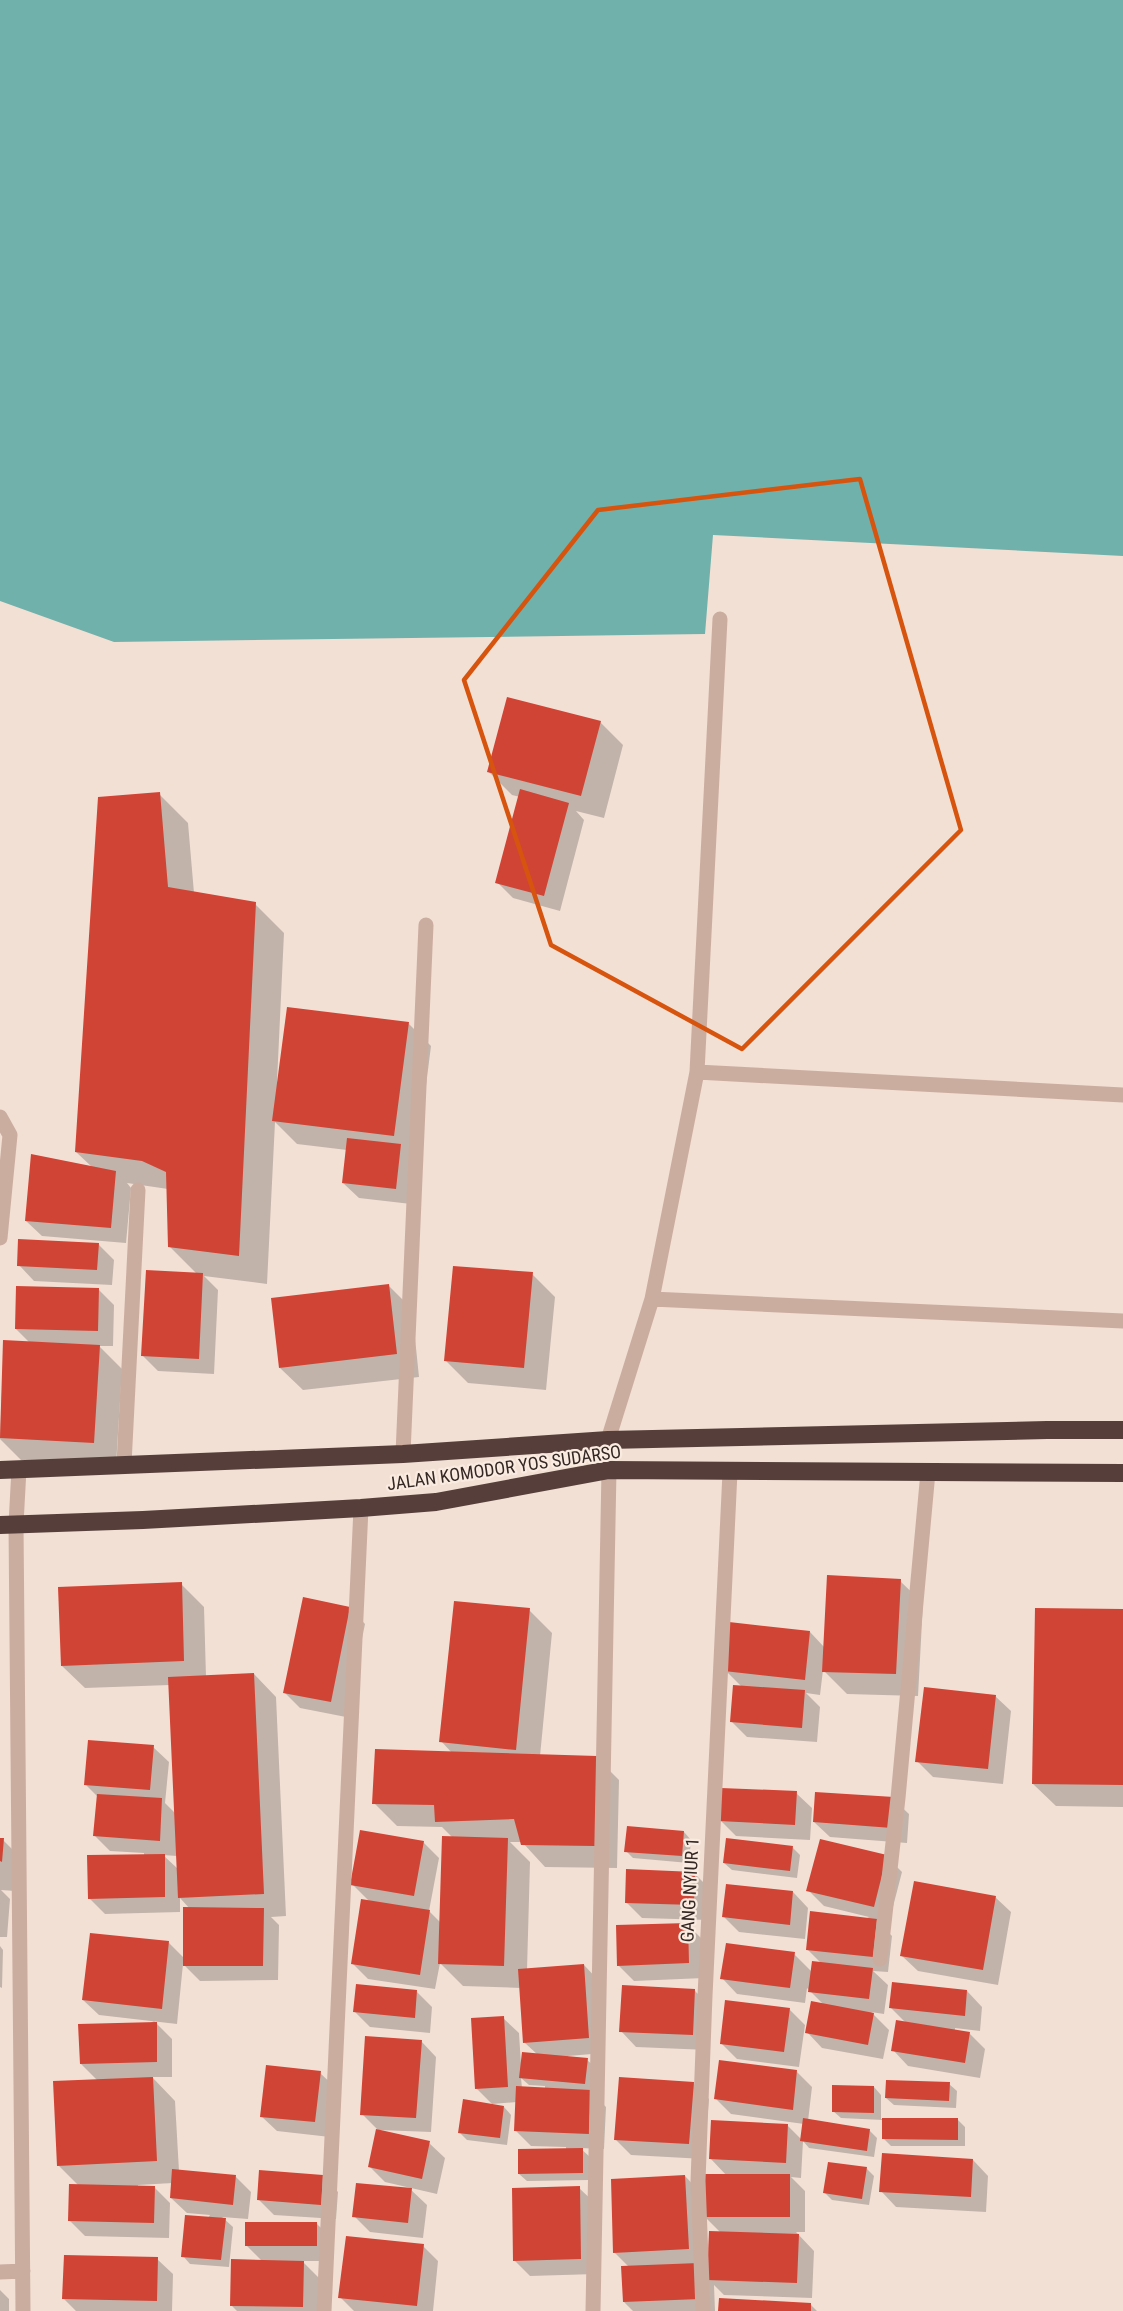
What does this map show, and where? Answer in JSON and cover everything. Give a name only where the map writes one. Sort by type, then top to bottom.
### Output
[{"type":"highway","points":[[0,1470],[403,1454],[608,1440],[1123,1430]]},
{"type":"highway","name":"JALAN KOMODOR YOS SUDARSO","points":[[8,1525],[143,1520],[436,1502],[609,1470],[1123,1473]]},
{"type":"street","points":[[608,1440],[652,1299],[697,1072],[720,619]]},
{"type":"street","points":[[403,1454],[426,925]]},
{"type":"street","points":[[697,1072],[1123,1095]]},
{"type":"street","points":[[0,1117],[10,1134],[0,1238]]},
{"type":"street","points":[[124,1464],[138,1190]]},
{"type":"street","points":[[652,1299],[1123,1320]]},
{"type":"street","points":[[19,1469],[8,1525],[23,2311]]},
{"type":"street","points":[[593,2311],[609,1470]]},
{"type":"street","name":"GANG NYIUR 1","points":[[703,2311],[698,2181],[730,1472]]},
{"type":"street","points":[[880,1959],[898,1798],[928,1472]]},
{"type":"street","points":[[324,2311],[361,1508]]},
{"type":"street","points":[[0,2272],[23,2271]]},
{"type":"highlighted area","points":[[860,479],[961,830],[742,1049],[551,945],[464,680],[598,510]]},
{"type":"water","points":[[0,0],[1123,0],[1123,556],[713,535],[705,634],[114,642],[0,601]]},
{"type":"building","points":[[507,697],[601,721],[581,796],[487,772]]},
{"type":"building","points":[[520,789],[569,803],[544,896],[495,883]]},
{"type":"building","points":[[160,792],[168,887],[256,902],[239,1256],[168,1247],[166,1172],[142,1161],[75,1152],[98,797]]},
{"type":"building","points":[[287,1007],[409,1022],[394,1136],[272,1121]]},
{"type":"building","points":[[347,1138],[401,1144],[396,1189],[342,1183]]},
{"type":"building","points":[[31,1154],[116,1171],[111,1228],[25,1221]]},
{"type":"building","points":[[18,1239],[99,1243],[97,1270],[17,1266]]},
{"type":"building","points":[[453,1266],[533,1272],[524,1368],[444,1361]]},
{"type":"building","points":[[146,1270],[203,1273],[199,1359],[141,1356]]},
{"type":"building","points":[[389,1284],[397,1354],[279,1368],[271,1298]]},
{"type":"building","points":[[16,1286],[99,1288],[98,1331],[15,1329]]},
{"type":"building","points":[[3,1340],[100,1345],[94,1443],[0,1438]]},
{"type":"building","points":[[827,1575],[901,1579],[896,1674],[822,1672]]},
{"type":"building","points":[[182,1582],[184,1661],[61,1666],[58,1587]]},
{"type":"building","points":[[303,1597],[350,1607],[331,1702],[283,1693]]},
{"type":"building","points":[[454,1601],[530,1608],[516,1750],[439,1742]]},
{"type":"building","points":[[1035,1608],[1123,1609],[1123,1785],[1032,1784]]},
{"type":"building","points":[[729,1622],[810,1631],[805,1680],[724,1671]]},
{"type":"building","points":[[254,1673],[264,1894],[178,1898],[168,1677]]},
{"type":"building","points":[[733,1685],[805,1690],[802,1728],[730,1722]]},
{"type":"building","points":[[924,1687],[996,1695],[988,1769],[915,1762]]},
{"type":"building","points":[[88,1740],[154,1745],[150,1790],[84,1785]]},
{"type":"building","points":[[375,1749],[597,1756],[595,1846],[521,1845],[514,1819],[435,1822],[434,1805],[372,1804]]},
{"type":"building","points":[[721,1788],[797,1791],[795,1825],[719,1821]]},
{"type":"building","points":[[815,1792],[894,1797],[892,1828],[813,1822]]},
{"type":"building","points":[[97,1794],[162,1798],[160,1841],[93,1836]]},
{"type":"building","points":[[627,1826],[684,1831],[682,1856],[624,1852]]},
{"type":"building","points":[[360,1830],[424,1841],[414,1896],[350,1885]]},
{"type":"building","points":[[442,1836],[508,1838],[504,1966],[438,1964]]},
{"type":"building","points":[[0,1838],[4,1838],[2,1862],[0,1861]]},
{"type":"building","points":[[726,1838],[793,1846],[790,1871],[723,1863]]},
{"type":"building","points":[[820,1839],[887,1855],[874,1907],[806,1891]]},
{"type":"building","points":[[165,1854],[165,1897],[88,1899],[87,1855]]},
{"type":"building","points":[[626,1869],[695,1872],[694,1905],[625,1903]]},
{"type":"building","points":[[914,1881],[996,1896],[983,1970],[900,1956]]},
{"type":"building","points":[[726,1884],[793,1891],[790,1925],[722,1917]]},
{"type":"building","points":[[361,1899],[430,1910],[420,1975],[351,1964]]},
{"type":"building","points":[[183,1907],[264,1908],[263,1966],[183,1966]]},
{"type":"building","points":[[810,1911],[877,1919],[873,1957],[806,1950]]},
{"type":"building","points":[[688,1923],[689,1963],[617,1966],[616,1925]]},
{"type":"building","points":[[90,1933],[169,1941],[162,2009],[82,2000]]},
{"type":"building","points":[[726,1943],[795,1952],[790,1988],[720,1979]]},
{"type":"building","points":[[812,1961],[873,1968],[869,1999],[808,1992]]},
{"type":"building","points":[[584,1964],[589,2038],[523,2043],[518,1969]]},
{"type":"building","points":[[892,1982],[967,1990],[965,2016],[889,2008]]},
{"type":"building","points":[[356,1984],[417,1990],[415,2018],[353,2012]]},
{"type":"building","points":[[622,1985],[695,1989],[693,2035],[619,2032]]},
{"type":"building","points":[[725,2000],[790,2008],[784,2052],[720,2044]]},
{"type":"building","points":[[811,2001],[874,2013],[868,2045],[805,2033]]},
{"type":"building","points":[[504,2016],[508,2087],[475,2089],[471,2018]]},
{"type":"building","points":[[896,2020],[970,2032],[965,2063],[891,2051]]},
{"type":"building","points":[[157,2022],[157,2062],[80,2064],[78,2024]]},
{"type":"building","points":[[365,2036],[422,2040],[416,2118],[360,2115]]},
{"type":"building","points":[[522,2052],[588,2058],[585,2084],[519,2078]]},
{"type":"building","points":[[719,2060],[797,2070],[793,2110],[714,2099]]},
{"type":"building","points":[[266,2065],[321,2071],[315,2122],[260,2117]]},
{"type":"building","points":[[153,2077],[157,2161],[57,2166],[53,2081]]},
{"type":"building","points":[[619,2077],[694,2082],[689,2144],[614,2140]]},
{"type":"building","points":[[886,2080],[950,2082],[949,2101],[885,2098]]},
{"type":"building","points":[[832,2085],[874,2086],[874,2113],[832,2112]]},
{"type":"building","points":[[516,2086],[591,2090],[589,2134],[514,2131]]},
{"type":"building","points":[[463,2099],[504,2106],[500,2138],[458,2133]]},
{"type":"building","points":[[803,2118],[870,2129],[867,2151],[800,2141]]},
{"type":"building","points":[[882,2118],[958,2118],[958,2140],[882,2139]]},
{"type":"building","points":[[711,2120],[788,2124],[786,2163],[709,2159]]},
{"type":"building","points":[[376,2129],[430,2141],[422,2179],[368,2167]]},
{"type":"building","points":[[583,2148],[583,2173],[518,2174],[518,2149]]},
{"type":"building","points":[[882,2153],[973,2159],[971,2197],[879,2192]]},
{"type":"building","points":[[828,2162],[867,2167],[862,2199],[823,2193]]},
{"type":"building","points":[[172,2169],[236,2175],[233,2205],[170,2198]]},
{"type":"building","points":[[259,2170],[323,2175],[321,2205],[257,2200]]},
{"type":"building","points":[[704,2174],[790,2174],[790,2217],[703,2217]]},
{"type":"building","points":[[685,2175],[689,2249],[613,2253],[611,2179]]},
{"type":"building","points":[[356,2183],[412,2188],[408,2223],[352,2217]]},
{"type":"building","points":[[69,2184],[155,2186],[154,2223],[68,2221]]},
{"type":"building","points":[[580,2186],[581,2259],[513,2261],[512,2188]]},
{"type":"building","points":[[185,2215],[226,2218],[221,2260],[181,2257]]},
{"type":"building","points":[[245,2222],[317,2222],[317,2246],[245,2246]]},
{"type":"building","points":[[709,2231],[799,2234],[797,2283],[707,2280]]},
{"type":"building","points":[[346,2236],[424,2244],[417,2306],[338,2298]]},
{"type":"building","points":[[64,2255],[158,2257],[157,2301],[62,2299]]},
{"type":"building","points":[[231,2259],[304,2261],[303,2307],[230,2306]]},
{"type":"building","points":[[699,2263],[700,2299],[623,2302],[621,2266]]},
{"type":"building","points":[[719,2298],[811,2303],[811,2311],[718,2311]]}]
